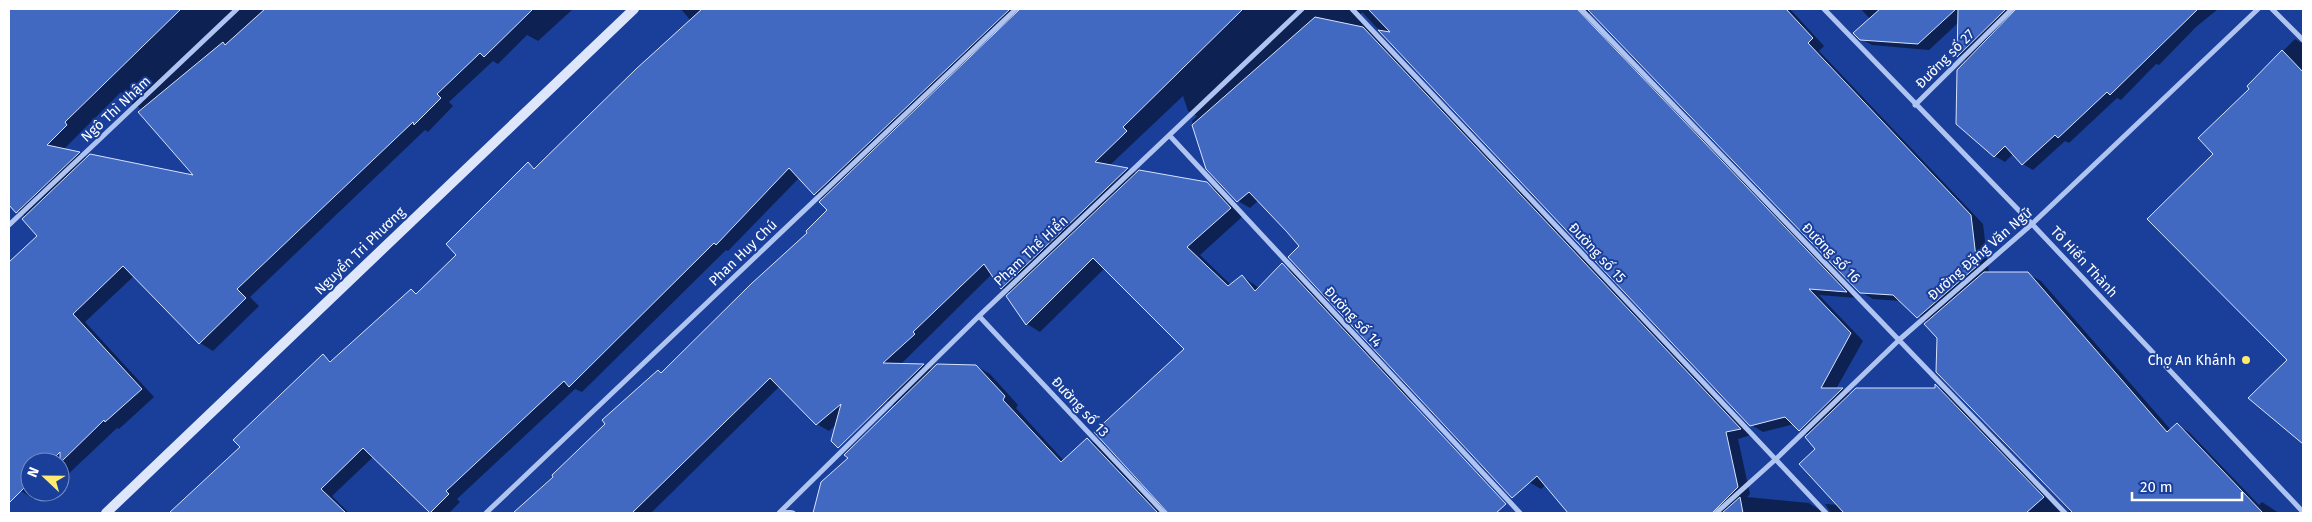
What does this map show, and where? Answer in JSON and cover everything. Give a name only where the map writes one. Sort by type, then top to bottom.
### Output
[{"type":"street","name":"Ngô Thì Nhậm","points":[[9,225],[237,9]]},
{"type":"street","name":"Nguyển Tri Phương","points":[[106,513],[634,9]]},
{"type":"street","name":"Phan Huy Chú","points":[[486,513],[1016,9]]},
{"type":"street","name":"Phạm Thế Hiển","points":[[780,512],[979,316],[1302,9]]},
{"type":"street","name":"Đường số 15","points":[[1352,9],[1826,513]]},
{"type":"street","name":"Đường số 16","points":[[1581,9],[2065,513]]},
{"type":"street","name":"Tô Hiến Thành","points":[[1824,9],[2032,224],[2303,512]]},
{"type":"street","name":"Đường số 27","points":[[1916,105],[2012,9]]},
{"type":"street","name":"Đường Đặng Văn Ngữ","points":[[1716,513],[1776,459],[1899,340],[2032,224],[2258,9]]},
{"type":"street","points":[[2272,9],[2303,40]]},
{"type":"street","name":"Đường số 14","points":[[1170,136],[1520,513]]},
{"type":"street","name":"Đường số 13","points":[[979,316],[1164,513]]},
{"type":"street","points":[[780,512],[791,511],[793,513]]},
{"type":"building","points":[[9,9],[181,9],[65,122],[67,125],[47,145],[80,152],[16,213],[9,205]]},
{"type":"building","points":[[265,9],[533,9],[484,57],[480,53],[437,94],[441,98],[414,125],[413,122],[237,289],[246,298],[199,344],[123,266],[73,314],[142,389],[105,422],[104,420],[70,453],[20,452],[20,492],[9,503],[9,262],[37,236],[22,219],[90,154],[193,175],[138,112],[223,42],[225,45]]},
{"type":"building","points":[[702,9],[1010,9],[814,195],[789,168],[716,245],[714,243],[569,387],[564,381],[446,491],[449,494],[430,513],[363,448],[321,489],[346,513],[169,513],[240,447],[233,440],[323,354],[330,362],[411,289],[416,294],[456,255],[446,244],[528,162],[534,169],[636,69]]},
{"type":"building","points":[[1020,9],[1243,9],[1123,127],[1127,131],[1095,162],[1128,168],[1001,289],[984,264],[913,332],[915,334],[883,363],[924,364],[838,448],[831,441],[841,404],[816,425],[770,378],[632,513],[513,513],[553,477],[552,475],[605,424],[602,420],[658,370],[661,373],[751,284],[807,233],[806,231],[827,210],[819,202]]},
{"type":"building","points":[[1368,9],[1577,9],[1847,292],[1809,289],[1851,333],[1821,388],[1843,388],[1799,431],[1785,417],[1750,426],[1378,30],[1390,32]]},
{"type":"building","points":[[1587,9],[1786,9],[1813,38],[1808,43],[1971,215],[1977,266],[1917,318],[1893,295],[1860,293]]},
{"type":"building","points":[[1880,9],[1956,9],[1918,44],[1860,40],[1853,33]]},
{"type":"building","points":[[1958,9],[2006,9],[1957,57]]},
{"type":"building","points":[[2016,9],[2198,9],[2110,95],[2107,92],[2058,138],[2055,135],[2022,165],[2005,146],[1994,157],[1956,124],[1957,70]]},
{"type":"building","points":[[1315,17],[1363,27],[1741,429],[1726,432],[1738,487],[1712,513],[1568,513],[1537,476],[1512,498],[1288,257],[1299,246],[1287,232],[1249,192],[1237,202],[1206,169],[1192,125]]},
{"type":"building","points":[[2282,50],[2303,72],[2303,444],[2248,398],[2287,360],[2147,219],[2213,154],[2198,138],[2249,89],[2247,86]]},
{"type":"building","points":[[1139,170],[1207,182],[1231,208],[1187,247],[1228,286],[1242,275],[1255,291],[1282,263],[1506,504],[1496,513],[1168,513],[1094,432],[1184,349],[1093,258],[1026,325],[1006,296]]},
{"type":"building","points":[[1984,272],[2028,272],[2167,432],[2177,423],[2263,513],[2073,513],[1936,372],[1937,338],[1924,324]]},
{"type":"building","points":[[937,364],[976,365],[1005,396],[1003,400],[1061,462],[1087,438],[1158,513],[813,513],[821,482],[848,458],[844,455]]},
{"type":"building","points":[[1935,384],[2044,497],[2026,513],[1844,513],[1799,464],[1815,449],[1805,437],[1856,388],[1935,388]]},
{"type":"building","points":[[1740,497],[1743,513],[1722,513]]},
{"type":"place","name":"Chợ An Khánh","points":[[2246,360]]}]
